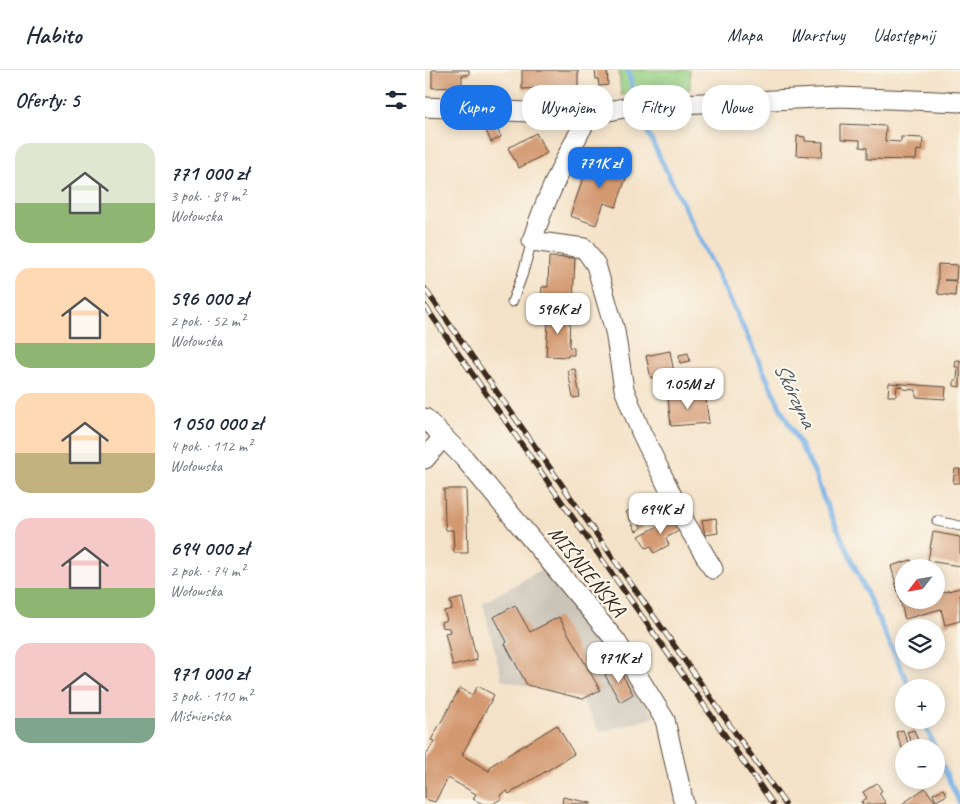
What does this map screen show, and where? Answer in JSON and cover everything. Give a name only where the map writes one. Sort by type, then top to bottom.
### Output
[{"type":"street","points":[[613,110],[657,105],[841,97],[960,102]]},
{"type":"street","points":[[425,106],[522,111]]},
{"type":"street","points":[[581,130],[557,174],[539,217],[532,242],[584,248],[596,265],[615,331],[624,389],[637,423],[685,522],[713,569]]},
{"type":"street","name":"MIŚNIEŃSKA","points":[[425,418],[464,458],[615,641],[665,720],[684,804]]},
{"type":"street","points":[[425,459],[443,437]]},
{"type":"lane","points":[[512,302],[532,242]]},
{"type":"lane","points":[[937,521],[960,526]]},
{"type":"shaded area","points":[[544,568],[655,717],[600,732],[581,699],[502,680],[483,603]]},
{"type":"green space","points":[[619,70],[690,70],[690,85],[623,85],[623,95],[621,95]]},
{"type":"building","points":[[432,70],[469,70],[469,75],[462,75],[462,85],[440,85],[440,88],[432,88]]},
{"type":"building","points":[[522,70],[578,70],[578,85],[522,85]]},
{"type":"building","points":[[595,70],[607,70],[608,85],[599,85],[598,79],[596,79]]},
{"type":"building","points":[[841,124],[886,126],[885,141],[901,142],[901,137],[923,138],[922,151],[917,150],[916,160],[867,159],[867,148],[860,147],[860,140],[841,139]]},
{"type":"building","points":[[486,130],[498,130],[501,137],[491,142]]},
{"type":"building","points":[[536,133],[547,153],[519,168],[508,148]]},
{"type":"building","points":[[797,136],[805,137],[805,141],[823,142],[822,157],[796,155]]},
{"type":"building","points":[[606,152],[621,157],[619,163],[630,167],[616,207],[604,203],[596,225],[570,216],[587,167],[593,169],[592,172],[599,175]]},
{"type":"building","points":[[549,257],[575,258],[573,302],[541,300],[542,287],[548,287]]},
{"type":"building","points":[[938,264],[957,265],[956,280],[944,280],[956,281],[955,296],[938,294]]},
{"type":"building","points":[[540,313],[570,314],[569,347],[574,348],[574,355],[568,355],[568,357],[546,356],[548,320],[539,320]]},
{"type":"building","points":[[670,351],[674,373],[651,378],[646,356]]},
{"type":"building","points":[[688,353],[690,361],[680,363],[679,355]]},
{"type":"building","points":[[956,360],[960,360],[960,387],[954,386],[954,380],[957,380],[958,367],[955,367]]},
{"type":"building","points":[[575,369],[580,397],[573,398],[568,370]]},
{"type":"building","points":[[889,383],[946,387],[945,399],[916,397],[916,390],[903,389],[903,387],[897,386],[896,396],[888,396]]},
{"type":"building","points":[[705,393],[709,423],[671,426],[668,398]]},
{"type":"building","points":[[955,469],[960,469],[960,483],[953,483]]},
{"type":"building","points":[[444,489],[466,489],[468,553],[454,553],[453,530],[446,530]]},
{"type":"building","points":[[632,509],[642,528],[636,531],[626,512]]},
{"type":"building","points":[[678,516],[684,528],[666,538],[669,545],[654,553],[651,546],[646,548],[639,536]]},
{"type":"building","points":[[716,518],[718,533],[705,535],[702,520]]},
{"type":"building","points":[[933,532],[960,537],[960,566],[945,564],[945,559],[928,559]]},
{"type":"building","points":[[895,565],[895,581],[891,566]]},
{"type":"building","points":[[960,588],[960,621],[945,625],[941,609],[945,609],[945,592]]},
{"type":"building","points":[[462,598],[477,660],[453,666],[445,633],[450,632],[449,628],[442,627],[441,622],[447,620],[444,611],[452,609],[450,601]]},
{"type":"building","points":[[515,605],[530,632],[559,617],[600,690],[583,699],[527,685],[505,644],[507,642],[494,617]]},
{"type":"building","points":[[902,609],[941,609],[905,619]]},
{"type":"building","points":[[618,667],[633,694],[620,702],[605,675]]},
{"type":"building","points":[[478,686],[494,695],[462,755],[489,771],[492,765],[557,725],[574,754],[509,794],[507,791],[500,795],[502,798],[493,804],[483,804],[473,799],[476,794],[448,778],[435,802],[425,799],[425,753],[427,754],[434,741],[431,740],[460,688],[472,695]]},
{"type":"building","points":[[903,730],[906,739],[899,739],[896,732]]},
{"type":"building","points":[[914,730],[918,739],[910,739],[907,732]]},
{"type":"building","points":[[877,783],[882,791],[879,793],[886,804],[863,804],[861,802],[867,798],[863,792]]},
{"type":"building","points":[[926,789],[937,804],[902,804]]},
{"type":"building","points":[[943,789],[947,795],[936,801],[933,794]]},
{"type":"building","points":[[563,797],[591,803],[591,804],[562,804]]},
{"type":"waterway","name":"Skórzyna","points":[[628,70],[632,85]]},
{"type":"waterway","name":"Skórzyna","points":[[646,130],[782,411],[814,471],[823,497],[906,679]]},
{"type":"waterway","name":"Skórzyna","points":[[927,729],[931,739]]},
{"type":"waterway","name":"Skórzyna","points":[[945,771],[960,804]]},
{"type":"railway","points":[[425,289],[785,804]]},
{"type":"railway","points":[[425,306],[773,804]]}]
